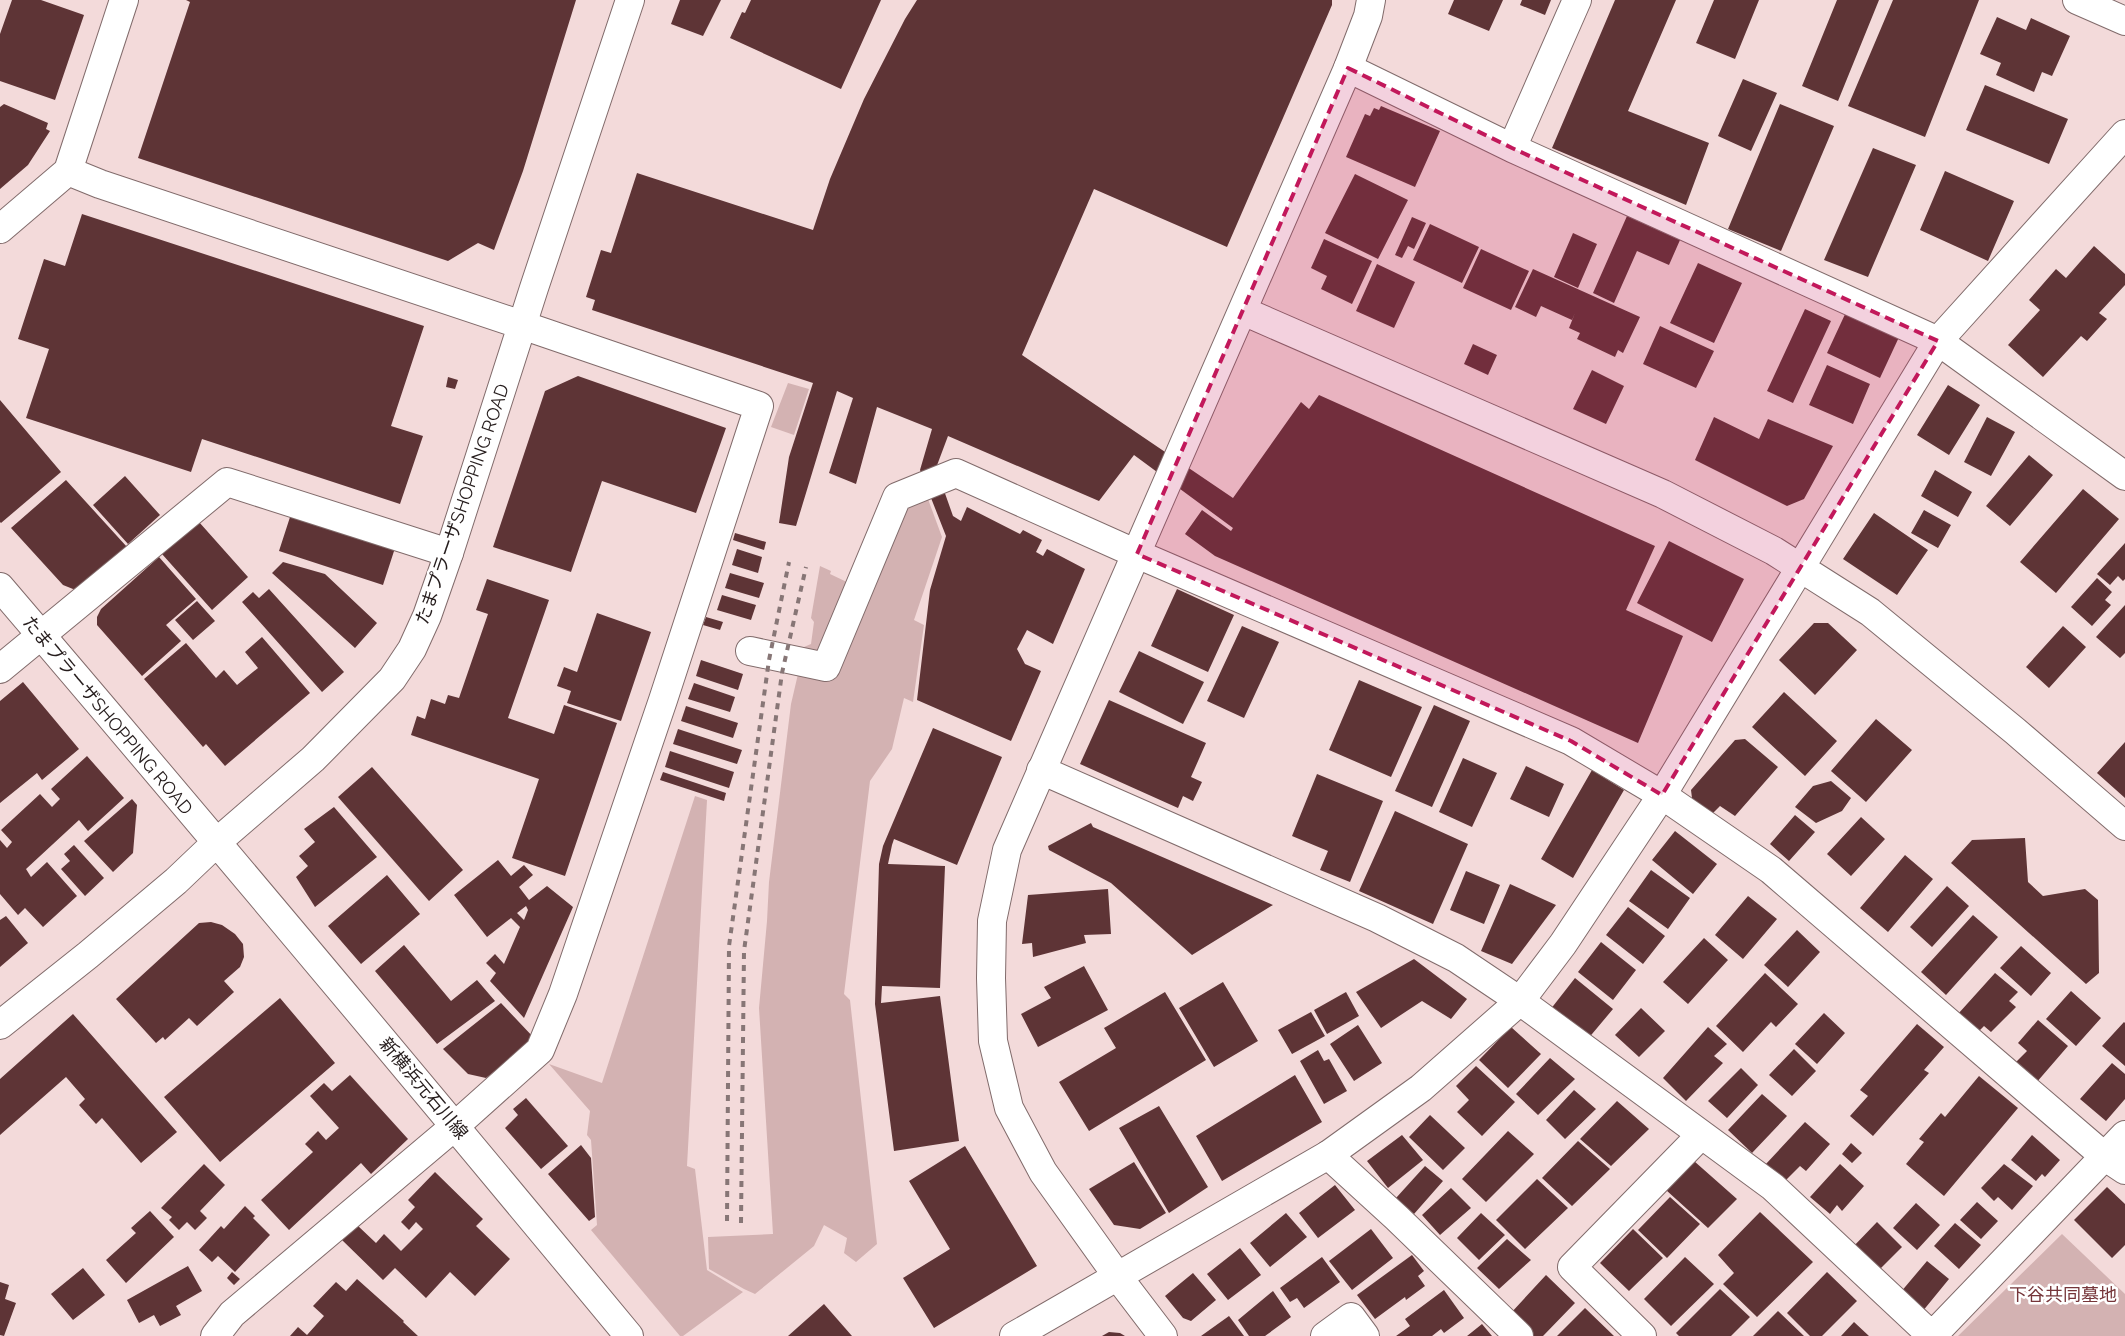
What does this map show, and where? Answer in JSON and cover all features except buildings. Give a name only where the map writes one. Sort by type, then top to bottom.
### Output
[{"type":"street","points":[[0,229],[68,171],[124,0]]},
{"type":"street","name":"たまプラーザSHOPPING ROAD","points":[[0,1025],[147,906],[217,842],[313,759],[392,679],[412,649],[427,616],[449,553],[522,325],[630,0]]},
{"type":"street","points":[[1163,1336],[1043,1172],[1008,1108],[993,1040],[992,921],[1007,850],[1348,68],[1368,16],[1371,0]]},
{"type":"street","points":[[1512,148],[1577,0]]},
{"type":"street","points":[[2077,0],[2125,21]]},
{"type":"street","points":[[1348,68],[1512,148],[1938,341],[2125,476]]},
{"type":"street","points":[[1014,1336],[1328,1155],[1421,1088],[1520,1001],[1563,944],[1662,795],[1938,341],[2125,134]]},
{"type":"street","points":[[68,171],[100,184],[562,337],[759,406],[664,700],[563,994],[540,1050],[455,1126],[232,1314],[214,1336]]},
{"type":"street","points":[[1243,310],[1663,494],[1734,529],[1800,567],[1870,612],[2015,731],[2125,826]]},
{"type":"street","points":[[750,651],[826,667],[897,497],[956,473],[1137,554],[1571,741],[1662,795],[1771,870],[2115,1163]]},
{"type":"street","points":[[0,670],[226,482],[449,553]]},
{"type":"street","name":"たまプラーザSHOPPING ROAD","points":[[0,587],[217,842]]},
{"type":"street","points":[[1041,770],[1377,918],[1456,958],[1520,1001],[1772,1187],[1932,1336],[2115,1163],[2125,1135]]},
{"type":"street","name":"新横浜元石川線","points":[[217,842],[628,1336]]},
{"type":"street","points":[[1642,1336],[1572,1267],[1701,1135]]},
{"type":"street","points":[[1328,1155],[1397,1218],[1519,1336]]},
{"type":"street","points":[[1325,1336],[1351,1317],[1365,1336]]},
{"type":"highlighted area","points":[[1348,68],[1512,148],[1938,341],[1662,795],[1571,741],[1137,554]]},
{"type":"green space","points":[[788,383],[809,389],[794,435],[771,427]]},
{"type":"green space","points":[[925,491],[942,537],[914,620],[924,625],[913,702],[904,698],[892,749],[870,781],[844,994],[850,1000],[877,1244],[856,1262],[844,1253],[847,1238],[824,1225],[814,1246],[755,1294],[709,1269],[708,1237],[773,1234],[759,1008],[769,882],[791,704],[798,674],[828,675],[901,501]]},
{"type":"green space","points":[[820,566],[831,571],[830,574],[851,584],[820,656],[804,651],[804,647],[811,644],[814,622],[811,618]]},
{"type":"green space","points":[[695,796],[707,800],[687,1166],[695,1169],[707,1270],[743,1292],[683,1336],[680,1336],[591,1230],[597,1225],[591,1140],[587,1135],[590,1111],[549,1064],[602,1083]]},
{"type":"green space","name":"下谷共同墓地","points":[[2062,1234],[2125,1294],[2125,1336],[1958,1336]]},
{"type":"railway","points":[[727,1221],[729,946],[769,660],[789,562]]},
{"type":"railway","points":[[741,1223],[744,951],[782,673],[806,567]]}]
